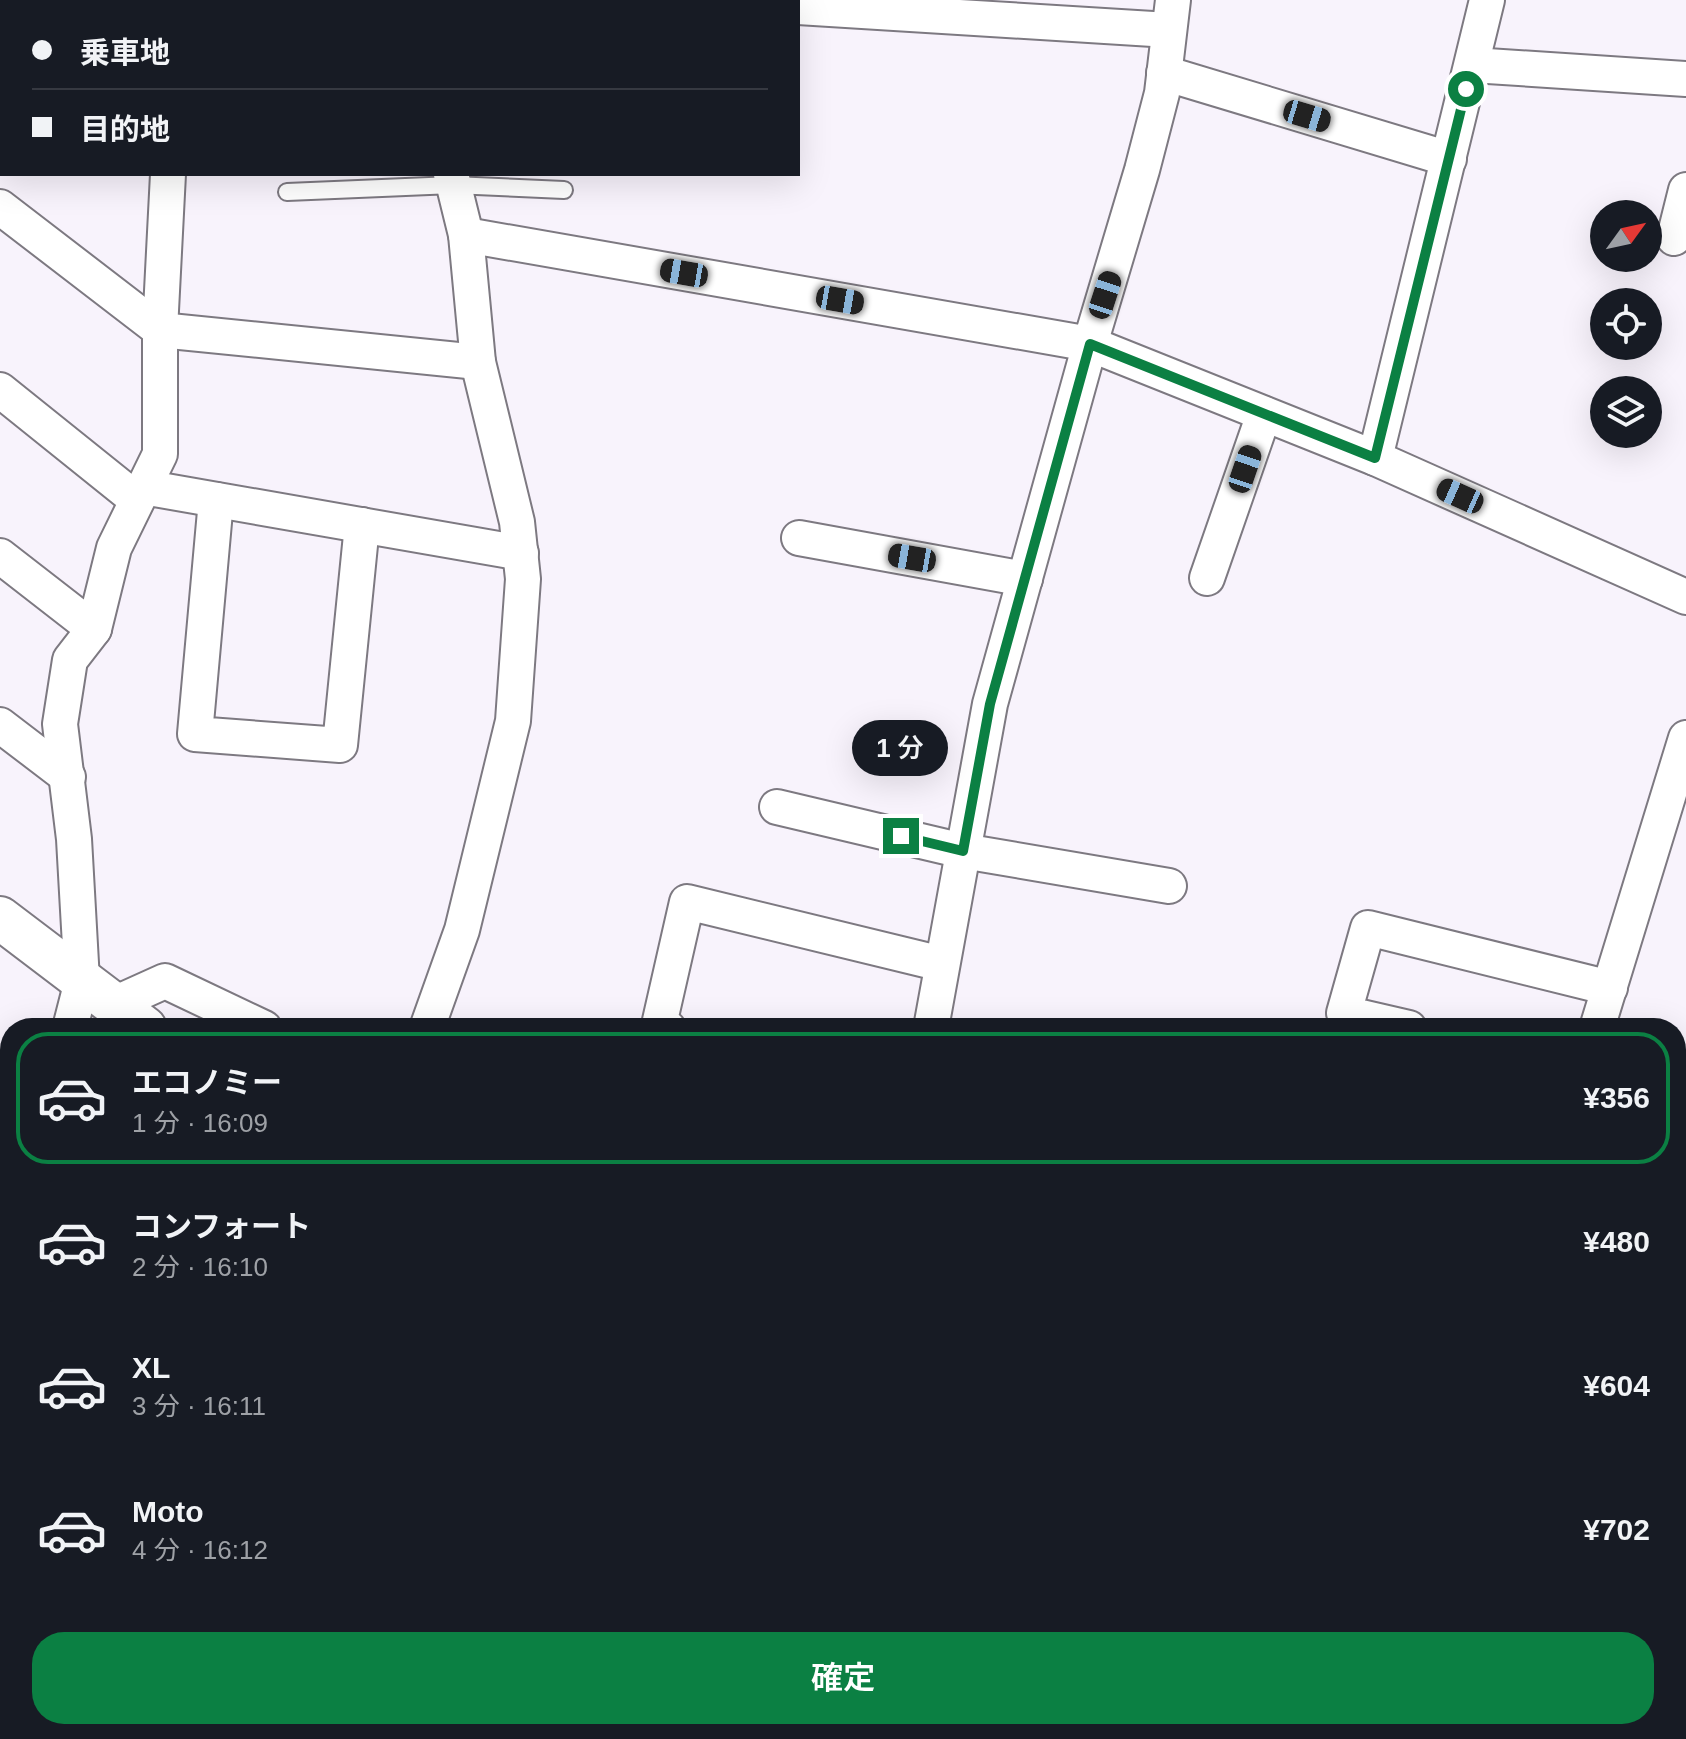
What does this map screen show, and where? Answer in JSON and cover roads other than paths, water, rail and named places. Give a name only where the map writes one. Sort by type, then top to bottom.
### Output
[{"type":"street","points":[[1375,458],[1487,0]]},
{"type":"street","points":[[800,7],[1171,15],[1164,73],[1121,247],[1090,344],[990,704],[933,1018]]},
{"type":"street","points":[[1472,65],[1686,79]]},
{"type":"street","points":[[1164,73],[1449,159]]},
{"type":"street","points":[[114,1004],[60,724],[70,660],[94,629],[114,548],[160,454],[160,330],[168,176]]},
{"type":"street","points":[[431,1018],[462,930],[513,721],[523,579],[517,522],[478,362],[466,235],[452,179]]},
{"type":"street","points":[[1674,238],[1686,190]]},
{"type":"street","points":[[0,207],[160,330],[478,362]]},
{"type":"street","points":[[466,235],[1090,344],[1375,458],[1686,597]]},
{"type":"street","points":[[0,390],[140,493],[216,500],[521,553]]},
{"type":"street","points":[[1207,578],[1264,414]]},
{"type":"street","points":[[216,500],[195,734],[340,745],[362,525]]},
{"type":"street","points":[[799,538],[1025,579]]},
{"type":"street","points":[[0,556],[94,629]]},
{"type":"street","points":[[0,725],[68,777]]},
{"type":"street","points":[[1600,1018],[1674,824],[1686,738]]},
{"type":"street","points":[[777,807],[963,851],[1169,886]]},
{"type":"street","points":[[661,1018],[687,902],[942,964]]},
{"type":"street","points":[[0,918],[114,1004]]},
{"type":"street","points":[[1366,1018],[1344,1013],[1368,928],[1610,988]]},
{"type":"street","points":[[88,1018],[165,981],[243,1018]]},
{"type":"lane","points":[[287,192],[452,179],[564,190]]}]
